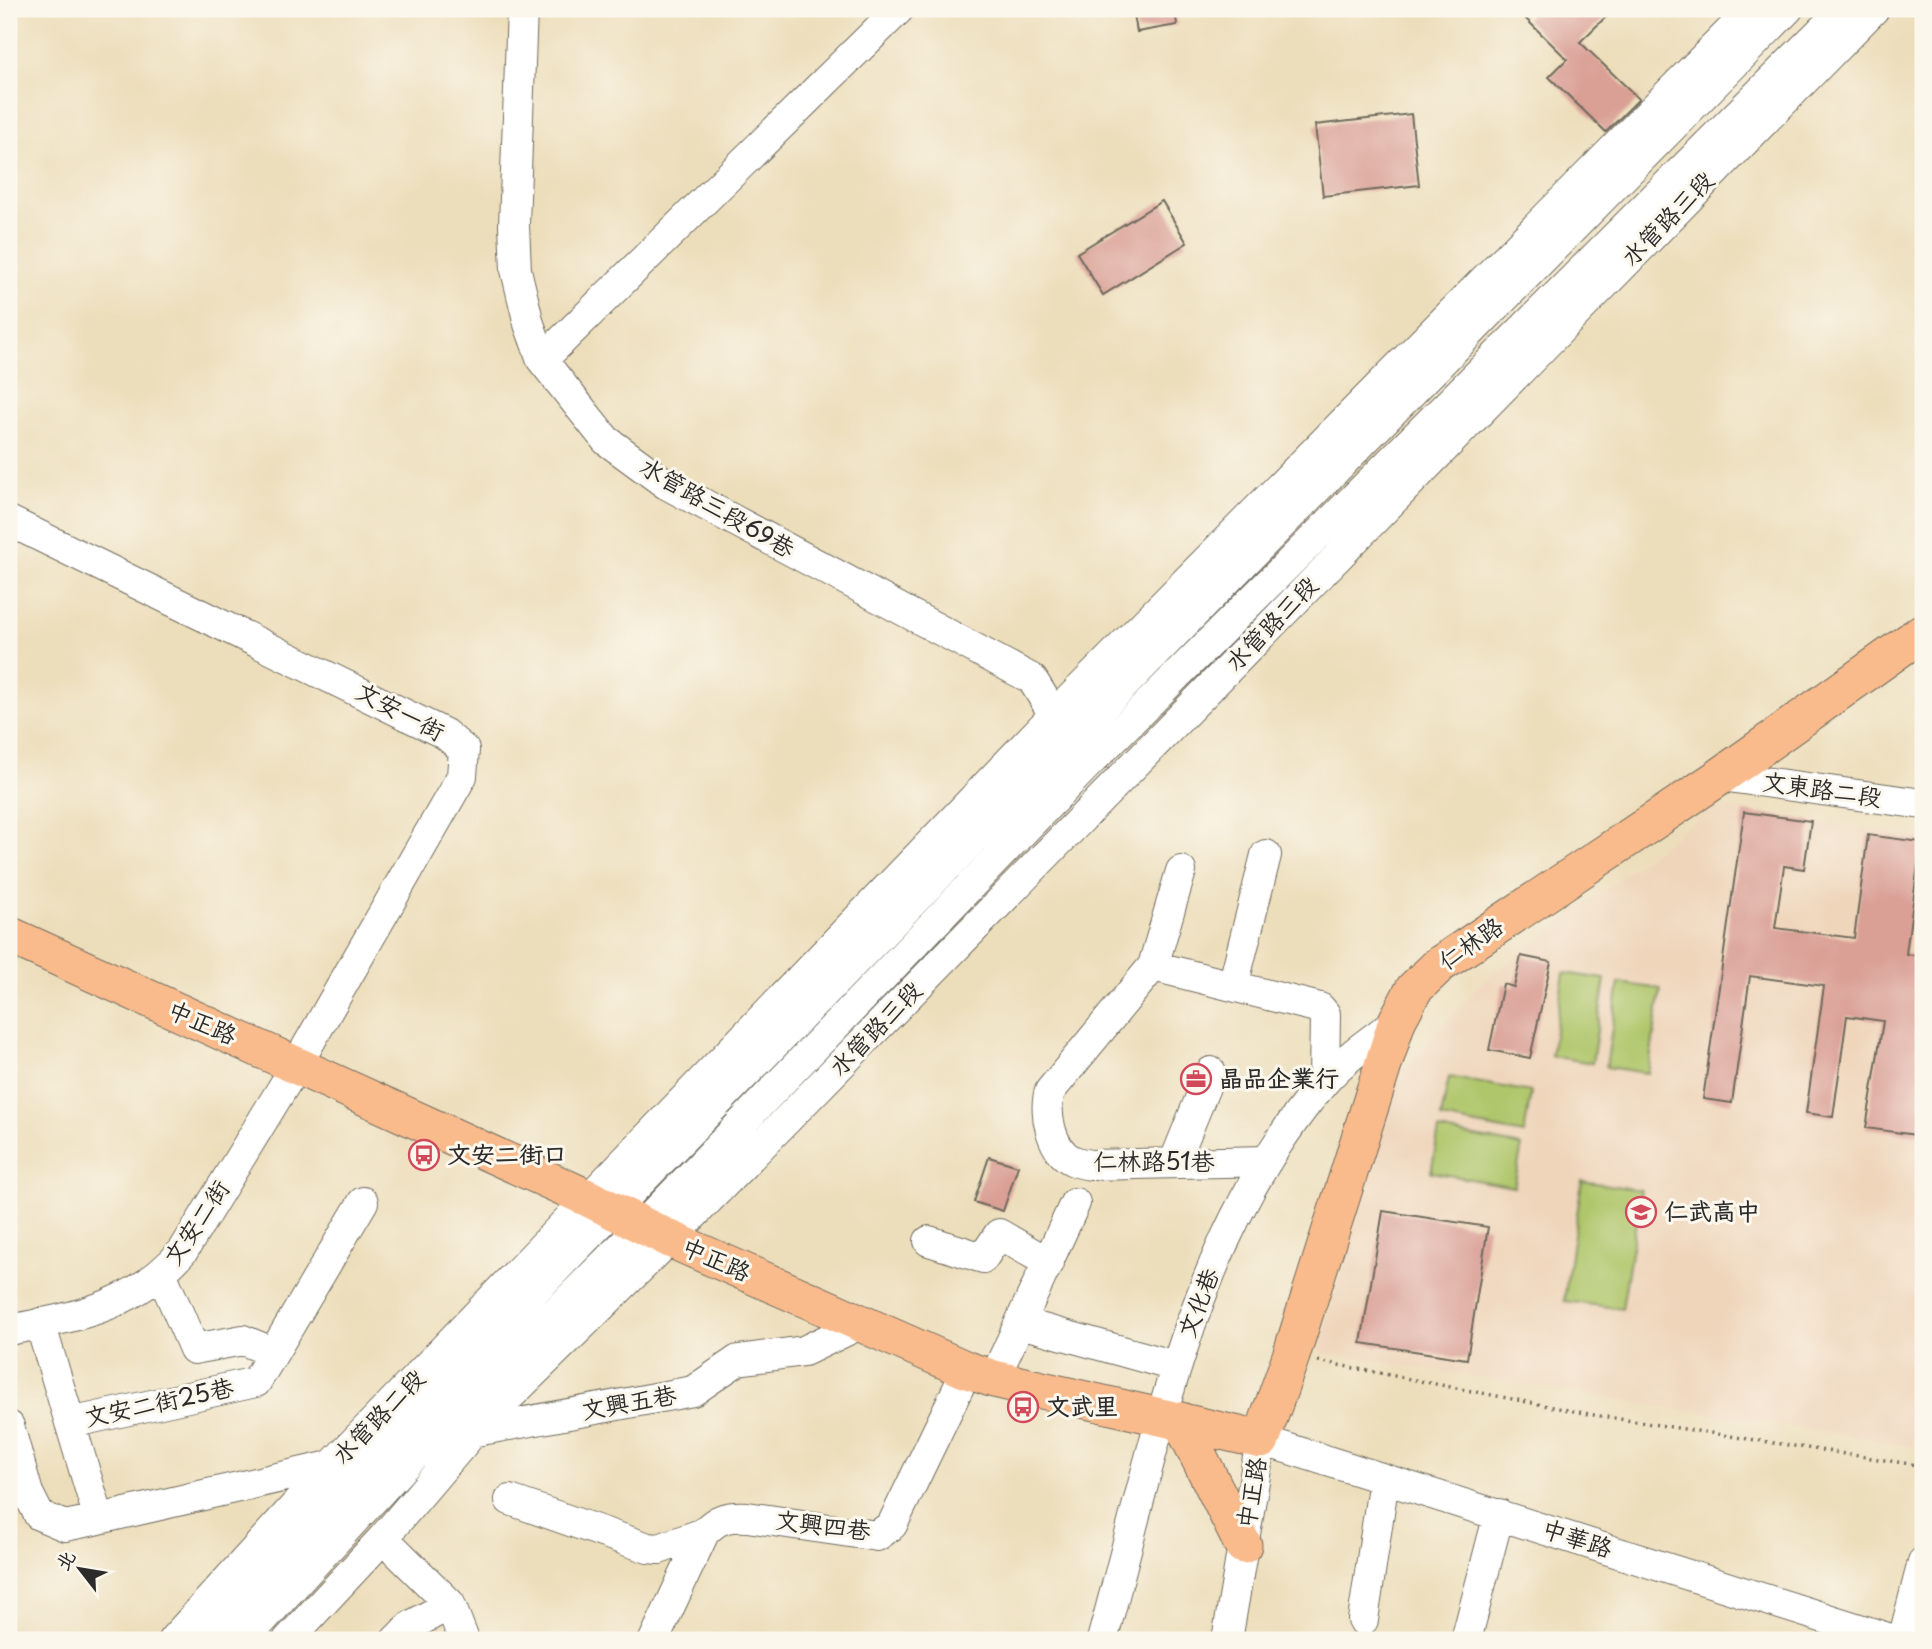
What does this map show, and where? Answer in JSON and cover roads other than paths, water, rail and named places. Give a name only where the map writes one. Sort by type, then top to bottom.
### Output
[{"type":"main road","name":"仁林路","points":[[1261,1440],[1291,1356],[1397,1021],[1414,989],[1439,965],[1721,776],[1923,632]]},
{"type":"main road","name":"中正路","points":[[9,935],[860,1324],[980,1374],[1261,1440]]},
{"type":"main road","points":[[1171,1419],[1243,1545]]},
{"type":"street","name":"水管路三段69巷","points":[[522,9],[516,270],[542,360],[606,440],[666,484],[1032,678],[1084,768]]},
{"type":"street","points":[[542,360],[899,9]]},
{"type":"street","points":[[244,1640],[629,1219],[1062,727],[1752,9]]},
{"type":"street","points":[[1062,727],[1788,9]]},
{"type":"street","name":"水管路三段","points":[[629,1219],[1843,9]]},
{"type":"street","name":"水管路三段","points":[[629,1219],[1874,9]]},
{"type":"street","name":"文安一街","points":[[9,521],[446,734],[464,750],[462,776],[296,1066]]},
{"type":"street","name":"文東路二段","points":[[1721,776],[1923,804]]},
{"type":"street","points":[[1233,986],[1266,855]]},
{"type":"street","name":"仁林路51巷","points":[[1181,871],[1153,966],[1049,1091],[1046,1103],[1048,1119],[1058,1145],[1071,1161],[1091,1165],[1267,1161]]},
{"type":"street","points":[[1153,966],[1320,1007],[1325,1014],[1324,1082]]},
{"type":"street","name":"文化巷","points":[[1102,1640],[1171,1419],[1175,1366],[1220,1249],[1267,1161],[1324,1082],[1355,1051],[1397,1021]]},
{"type":"street","name":"文安二街","points":[[9,1330],[98,1309],[136,1293],[162,1275],[183,1251],[296,1066]]},
{"type":"street","points":[[1174,1163],[1211,1072]]},
{"type":"street","name":"文安二街25巷","points":[[70,1423],[256,1382],[363,1202]]},
{"type":"street","name":"文興四巷","points":[[510,1500],[648,1548],[659,1549],[704,1533],[714,1522],[728,1516],[877,1536],[892,1525],[980,1374],[1021,1323],[1075,1203]]},
{"type":"street","points":[[288,1640],[383,1538],[474,1431],[629,1219]]},
{"type":"street","name":"水管路二段","points":[[205,1640],[376,1454],[629,1219]]},
{"type":"street","name":"水管路二段","points":[[173,1640],[332,1465],[629,1219]]},
{"type":"street","points":[[929,1241],[983,1258],[999,1234],[1049,1263]]},
{"type":"street","points":[[162,1275],[194,1349],[243,1340],[272,1352]]},
{"type":"street","points":[[1021,1323],[1175,1366]]},
{"type":"street","points":[[40,1324],[99,1519]]},
{"type":"street","name":"文興五巷","points":[[9,1426],[29,1493],[39,1516],[65,1526],[474,1431],[693,1391],[738,1360],[804,1351],[860,1324]]},
{"type":"street","name":"中華路","points":[[1261,1440],[1894,1640]]},
{"type":"street","name":"中正路","points":[[1227,1640],[1261,1440]]},
{"type":"street","points":[[1363,1620],[1384,1479]]},
{"type":"street","points":[[1466,1640],[1499,1514]]},
{"type":"street","points":[[654,1640],[704,1533]]},
{"type":"street","points":[[383,1538],[450,1604],[464,1640]]},
{"type":"street","points":[[1903,1640],[1923,1562]]},
{"type":"street","points":[[396,1640],[409,1627],[450,1604]]},
{"type":"place","name":"晶品企業行","points":[[1196,1079]]},
{"type":"place","name":"文安二街口","points":[[424,1155]]},
{"type":"place","name":"仁武高中","points":[[1641,1212]]},
{"type":"place","name":"文武里","points":[[1023,1407]]}]
